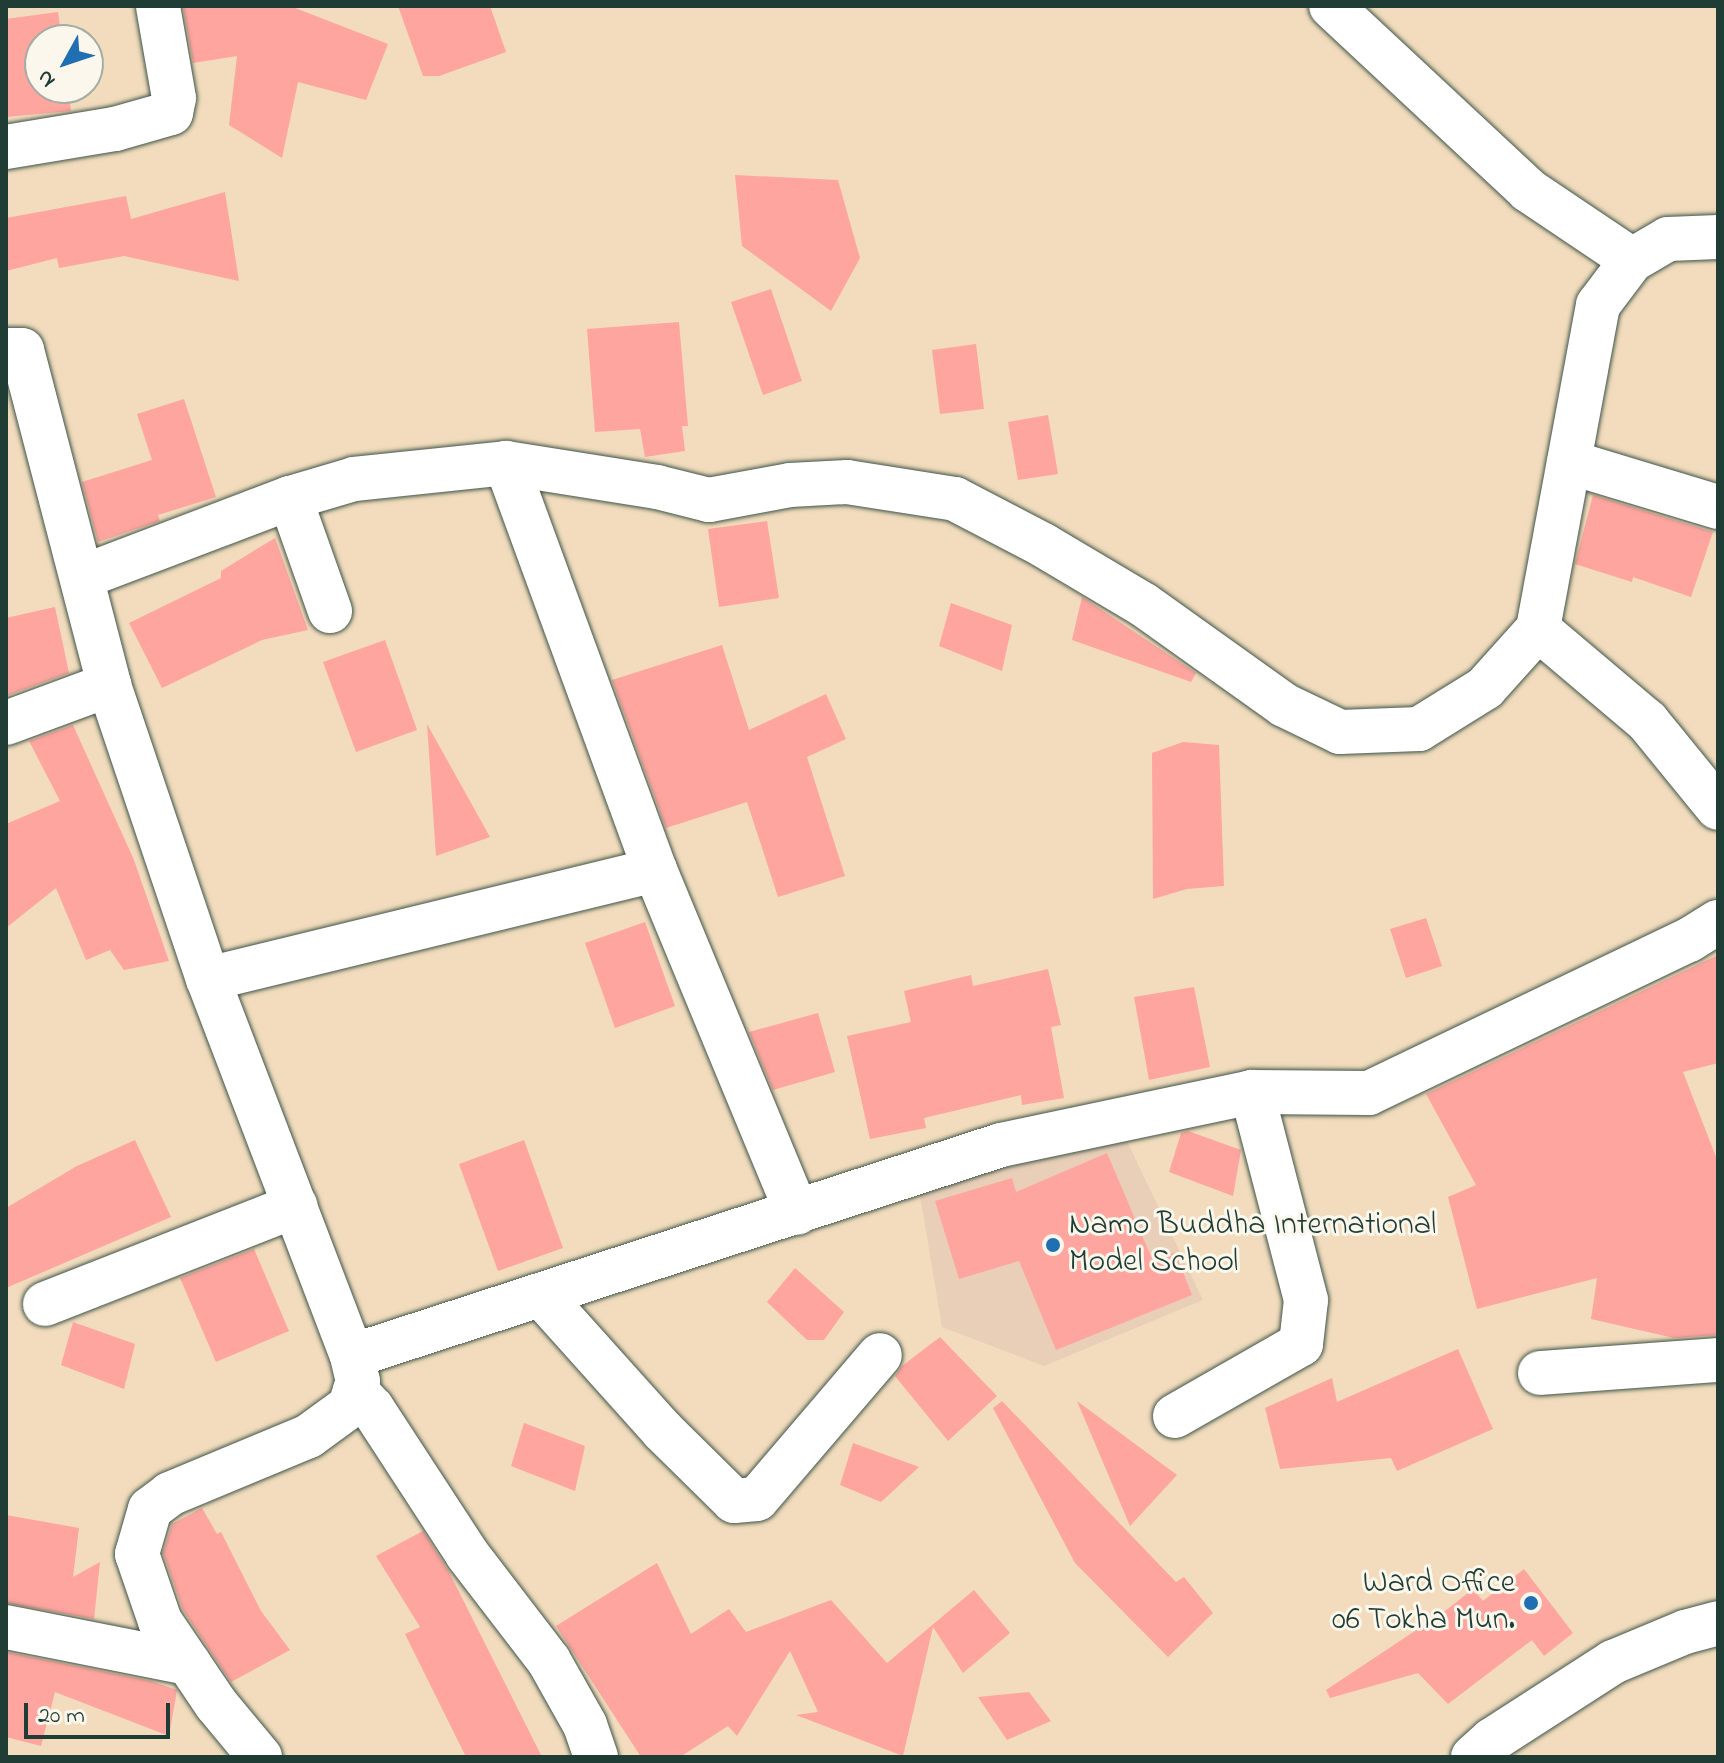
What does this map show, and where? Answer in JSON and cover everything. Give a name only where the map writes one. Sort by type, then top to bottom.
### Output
[{"type":"street","points":[[6,147],[89,134],[171,113],[174,98],[158,6]]},
{"type":"street","points":[[1331,6],[1528,190],[1632,260]]},
{"type":"street","points":[[82,577],[290,498],[354,479],[506,463],[657,487],[709,500],[790,485],[847,482],[955,499],[1043,545],[1144,605],[1284,705],[1340,732],[1419,729],[1485,688],[1538,629],[1598,305],[1632,260],[1668,239],[1718,237]]},
{"type":"street","points":[[6,350],[22,350],[61,511],[82,577],[109,685],[208,979],[295,1206],[354,1373],[372,1408],[467,1554],[549,1661],[585,1725],[596,1757]]},
{"type":"street","points":[[1569,462],[1718,507]]},
{"type":"street","points":[[506,463],[655,870],[797,1213]]},
{"type":"street","points":[[290,498],[330,611]]},
{"type":"street","points":[[1538,629],[1647,721],[1718,808]]},
{"type":"street","points":[[6,723],[109,685]]},
{"type":"street","points":[[208,979],[655,870]]},
{"type":"street","points":[[354,1373],[541,1295],[1001,1145],[1252,1092],[1369,1093],[1689,940],[1718,922]]},
{"type":"street","points":[[1175,1416],[1301,1344],[1306,1300],[1252,1092]]},
{"type":"street","points":[[45,1304],[295,1206]]},
{"type":"street","points":[[541,1295],[662,1430],[734,1501],[757,1499],[880,1355]]},
{"type":"street","points":[[1540,1373],[1718,1360]]},
{"type":"street","points":[[260,1757],[216,1704],[160,1621],[143,1580],[137,1554],[150,1509],[170,1494],[309,1436],[343,1414],[354,1373]]},
{"type":"street","points":[[1473,1757],[1492,1740],[1613,1662],[1685,1632],[1718,1623]]},
{"type":"street","points":[[6,1627],[188,1663]]},
{"type":"shaded area","name":"Namo Buddha International Model School","points":[[1124,1135],[1203,1300],[1044,1366],[942,1327],[919,1189]]},
{"type":"building","points":[[183,6],[290,6],[388,44],[366,100],[298,82],[282,158],[229,125],[237,56],[193,63]]},
{"type":"building","points":[[398,6],[490,6],[506,52],[439,76],[423,76]]},
{"type":"building","points":[[58,12],[60,24],[24,24],[24,104],[70,104],[71,111],[6,117],[6,19]]},
{"type":"building","points":[[735,175],[838,180],[860,258],[831,311],[742,246]]},
{"type":"building","points":[[225,192],[239,281],[124,256],[59,268],[57,258],[6,271],[6,218],[126,196],[131,219]]},
{"type":"building","points":[[771,289],[802,381],[763,395],[731,302]]},
{"type":"building","points":[[679,322],[688,426],[682,426],[685,451],[645,457],[640,429],[595,432],[587,329]]},
{"type":"building","points":[[976,344],[984,409],[940,414],[932,350]]},
{"type":"building","points":[[184,399],[216,497],[158,515],[160,521],[98,542],[82,482],[152,460],[137,414]]},
{"type":"building","points":[[1048,415],[1058,474],[1018,480],[1008,422]]},
{"type":"building","points":[[1593,495],[1713,532],[1691,597],[1633,577],[1632,582],[1575,564]]},
{"type":"building","points":[[767,521],[779,598],[719,607],[708,529]]},
{"type":"building","points":[[275,538],[308,630],[262,640],[162,688],[129,623],[221,578],[221,571]]},
{"type":"building","points":[[1082,597],[1196,673],[1191,682],[1072,640]]},
{"type":"building","points":[[951,603],[1012,625],[1002,671],[939,646]]},
{"type":"building","points":[[55,607],[69,673],[6,696],[6,618]]},
{"type":"building","points":[[385,640],[417,730],[356,752],[323,662]]},
{"type":"building","points":[[722,645],[749,730],[826,694],[846,739],[807,757],[845,876],[778,897],[747,802],[666,828],[612,680]]},
{"type":"building","points":[[427,724],[490,837],[436,856]]},
{"type":"building","points":[[73,725],[134,860],[169,961],[124,970],[110,950],[86,960],[56,888],[6,928],[6,824],[60,801],[29,741]]},
{"type":"building","points":[[1183,742],[1219,745],[1224,886],[1187,889],[1153,899],[1152,753]]},
{"type":"building","points":[[1426,918],[1442,966],[1406,978],[1390,929]]},
{"type":"building","points":[[645,922],[675,1006],[615,1028],[585,943]]},
{"type":"building","points":[[1718,955],[1718,1063],[1683,1072],[1718,1162],[1718,1335],[1674,1338],[1591,1319],[1597,1278],[1477,1309],[1448,1197],[1476,1185],[1426,1094]]},
{"type":"building","points":[[1048,969],[1061,1025],[1051,1027],[1064,1098],[1022,1105],[1021,1095],[924,1118],[926,1128],[870,1139],[847,1036],[911,1022],[904,991],[971,975],[973,986]]},
{"type":"building","points":[[1194,987],[1210,1067],[1149,1080],[1134,997]]},
{"type":"building","points":[[818,1013],[835,1072],[773,1090],[749,1032]]},
{"type":"building","points":[[1188,1131],[1241,1150],[1233,1196],[1169,1172],[1181,1133]]},
{"type":"building","points":[[135,1140],[171,1217],[6,1288],[6,1208],[77,1166]]},
{"type":"building","points":[[524,1140],[563,1248],[498,1271],[459,1164]]},
{"type":"building","points":[[1107,1153],[1153,1261],[1175,1252],[1192,1295],[1056,1350],[1019,1261],[959,1279],[935,1201],[1012,1178],[1016,1192]]},
{"type":"building","points":[[254,1249],[289,1331],[216,1362],[180,1278]]},
{"type":"building","points":[[795,1268],[844,1312],[824,1340],[807,1340],[767,1302]]},
{"type":"building","points":[[73,1322],[135,1344],[124,1389],[61,1365]]},
{"type":"building","points":[[940,1337],[997,1396],[948,1441],[895,1376],[902,1366]]},
{"type":"building","points":[[1458,1349],[1493,1429],[1397,1471],[1391,1458],[1280,1469],[1265,1408],[1332,1378],[1337,1402]]},
{"type":"building","points":[[1002,1401],[1176,1582],[1184,1577],[1213,1613],[1168,1657],[1075,1563],[993,1408]]},
{"type":"building","points":[[1077,1401],[1177,1475],[1130,1526]]},
{"type":"building","points":[[524,1423],[585,1446],[575,1491],[511,1466]]},
{"type":"building","points":[[853,1443],[919,1467],[881,1502],[840,1485]]},
{"type":"building","points":[[202,1508],[217,1534],[221,1532],[261,1611],[290,1650],[231,1682],[183,1610],[163,1553],[172,1524]]},
{"type":"building","points":[[6,1515],[79,1528],[73,1577],[100,1562],[94,1619],[6,1603]]},
{"type":"building","points":[[423,1531],[449,1572],[542,1757],[466,1757],[405,1634],[420,1627],[376,1556]]},
{"type":"building","points":[[657,1563],[691,1634],[729,1609],[746,1632],[831,1600],[887,1663],[974,1590],[1010,1633],[963,1673],[933,1627],[903,1756],[796,1715],[818,1712],[790,1651],[737,1736],[728,1726],[680,1757],[641,1757],[556,1626]]},
{"type":"building","points":[[1524,1569],[1573,1633],[1544,1656],[1532,1640],[1448,1704],[1418,1673],[1330,1698],[1326,1690],[1473,1589],[1483,1601]]},
{"type":"building","points":[[6,1652],[151,1681],[177,1690],[169,1736],[55,1692],[41,1746],[6,1737]]},
{"type":"building","points":[[1029,1692],[1051,1721],[1007,1740],[978,1697]]},
{"type":"place","name":"Namo Buddha International Model School","points":[[1053,1245]]},
{"type":"place","name":"Ward Office 06 Tokha Mun.","points":[[1531,1603]]}]
